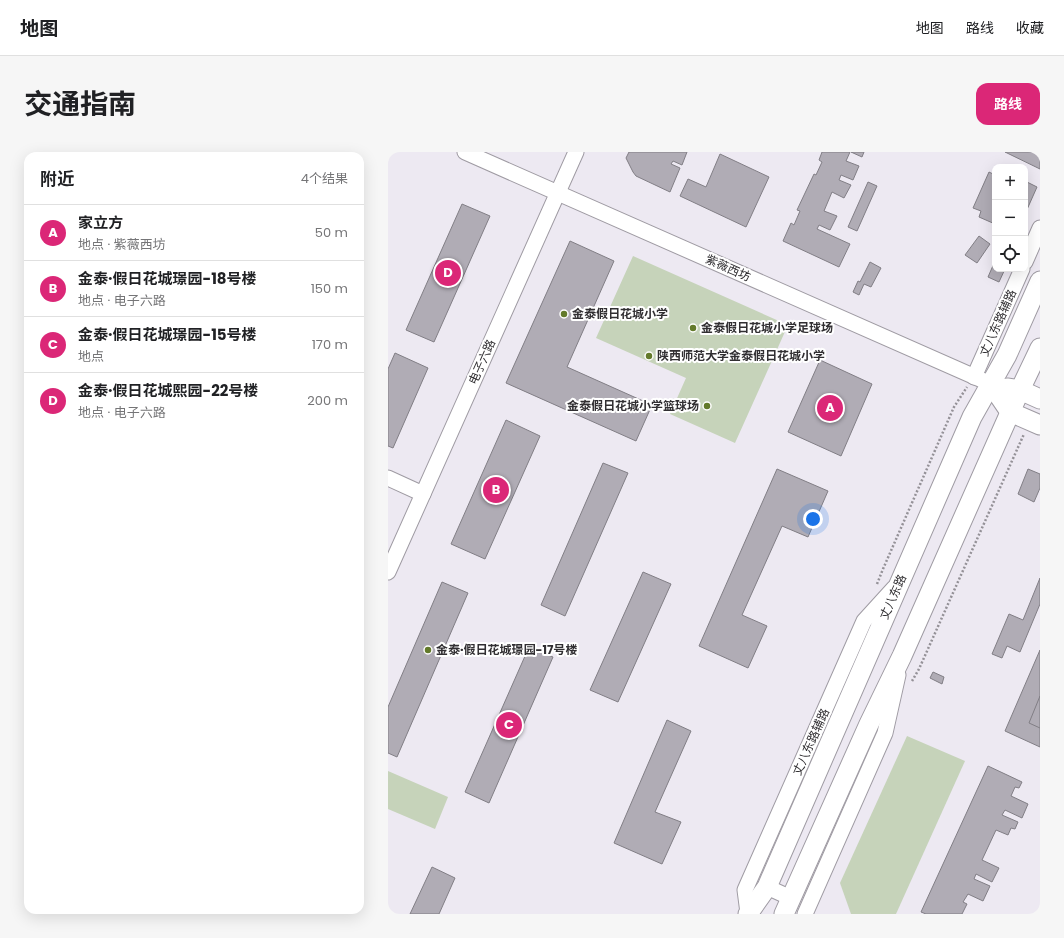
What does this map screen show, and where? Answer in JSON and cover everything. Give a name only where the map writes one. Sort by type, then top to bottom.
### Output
[{"type":"main road","name":"丈八东路","points":[[748,914],[767,887],[972,417],[982,381],[1007,354],[1040,281]]},
{"type":"main road","points":[[788,906],[1040,348]]},
{"type":"main road","points":[[982,381],[1020,390],[1040,399]]},
{"type":"main road","points":[[982,381],[1010,412],[1035,423]]},
{"type":"street","name":"紫薇西坊","points":[[465,152],[982,381]]},
{"type":"street","name":"电子六路","points":[[388,572],[576,152]]},
{"type":"street","points":[[1028,255],[1040,228]]},
{"type":"street","name":"丈八东路辅路","points":[[982,381],[1021,272]]},
{"type":"street","points":[[388,478],[423,494]]},
{"type":"street","name":"丈八东路辅路","points":[[748,914],[745,890],[864,620],[900,581]]},
{"type":"street","points":[[805,914],[885,733],[902,656]]},
{"type":"street","points":[[767,887],[788,906]]},
{"type":"path","points":[[875,591],[883,569],[954,407],[982,381]]},
{"type":"path","points":[[912,682],[1035,423]]},
{"type":"green space","points":[[633,256],[788,325],[735,443],[670,414],[686,378],[596,338]]},
{"type":"green space","points":[[907,736],[965,761],[896,914],[851,914],[840,883]]},
{"type":"green space","points":[[388,771],[448,797],[435,829],[388,809]]},
{"type":"building","points":[[629,152],[687,152],[682,165],[673,161],[671,164],[680,168],[670,192],[636,176],[626,158]]},
{"type":"building","points":[[822,152],[850,152],[846,161],[859,166],[853,180],[841,175],[839,180],[851,185],[844,198],[832,192],[824,211],[837,216],[830,230],[819,225],[817,229],[850,244],[839,267],[783,241],[791,223],[794,225],[800,211],[797,210],[814,174],[816,175],[822,162],[819,160]]},
{"type":"building","points":[[851,152],[864,152],[862,157]]},
{"type":"building","points":[[1005,152],[1040,152],[1040,169]]},
{"type":"building","points":[[720,154],[769,177],[746,227],[680,196],[688,179],[706,187]]},
{"type":"building","points":[[989,172],[992,174],[992,223],[979,217],[981,211],[973,208]]},
{"type":"building","points":[[868,182],[877,186],[857,231],[848,227]]},
{"type":"building","points":[[1028,182],[1037,187],[1028,207]]},
{"type":"building","points":[[462,204],[490,216],[434,342],[406,330]]},
{"type":"building","points":[[979,236],[990,244],[977,263],[965,255]]},
{"type":"building","name":"金泰假日花城小学","points":[[570,241],[614,261],[567,367],[652,405],[636,441],[506,383]]},
{"type":"building","points":[[870,262],[881,268],[871,287],[864,284],[859,295],[853,292]]},
{"type":"building","points":[[992,268],[992,272],[1004,272],[999,282],[988,277]]},
{"type":"building","points":[[395,353],[428,368],[393,448],[388,446],[388,369]]},
{"type":"building","points":[[820,360],[872,384],[841,456],[788,432]]},
{"type":"building","points":[[506,420],[540,436],[485,559],[451,544]]},
{"type":"building","points":[[603,463],[628,473],[565,616],[541,605]]},
{"type":"building","points":[[777,469],[828,491],[808,537],[782,526],[742,615],[767,626],[748,668],[699,646]]},
{"type":"building","points":[[1028,469],[1040,474],[1040,488],[1034,502],[1018,494]]},
{"type":"building","points":[[643,572],[671,584],[618,702],[590,690]]},
{"type":"building","points":[[1040,578],[1040,604],[1020,652],[1007,646],[1002,658],[992,654],[1009,614],[1023,620]]},
{"type":"building","name":"金泰·假日花城璟园-17号楼","points":[[442,582],[468,593],[397,757],[388,753],[388,707]]},
{"type":"building","points":[[529,647],[553,657],[489,803],[465,792]]},
{"type":"building","points":[[1040,650],[1040,747],[1005,731]]},
{"type":"building","points":[[933,672],[944,677],[942,684],[930,678]]},
{"type":"building","points":[[1040,696],[1040,728],[1029,723]]},
{"type":"building","points":[[667,720],[691,731],[655,812],[681,822],[662,864],[614,843]]},
{"type":"building","points":[[988,766],[1022,782],[1019,788],[1015,787],[1011,796],[1028,804],[1022,818],[1005,810],[1002,815],[1018,822],[1015,829],[1011,828],[1008,835],[996,830],[982,860],[999,868],[992,882],[976,874],[974,879],[990,886],[983,901],[968,894],[963,902],[967,904],[962,914],[926,914],[921,912]]},
{"type":"building","points":[[432,867],[455,878],[439,914],[410,914]]},
{"type":"place","name":"金泰·假日花城熙园-22号楼","points":[[448,273]]},
{"type":"place","name":"金泰假日花城小学","points":[[564,314]]},
{"type":"place","name":"金泰假日花城小学足球场","points":[[693,328]]},
{"type":"place","name":"陕西师范大学金泰假日花城小学","points":[[649,356]]},
{"type":"place","name":"金泰假日花城小学篮球场","points":[[707,406]]},
{"type":"place","name":"家立方","points":[[830,408]]},
{"type":"place","name":"金泰·假日花城璟园-18号楼","points":[[496,490]]},
{"type":"place","name":"金泰·假日花城璟园-17号楼","points":[[428,650]]},
{"type":"place","name":"金泰·假日花城璟园-15号楼","points":[[509,725]]}]
